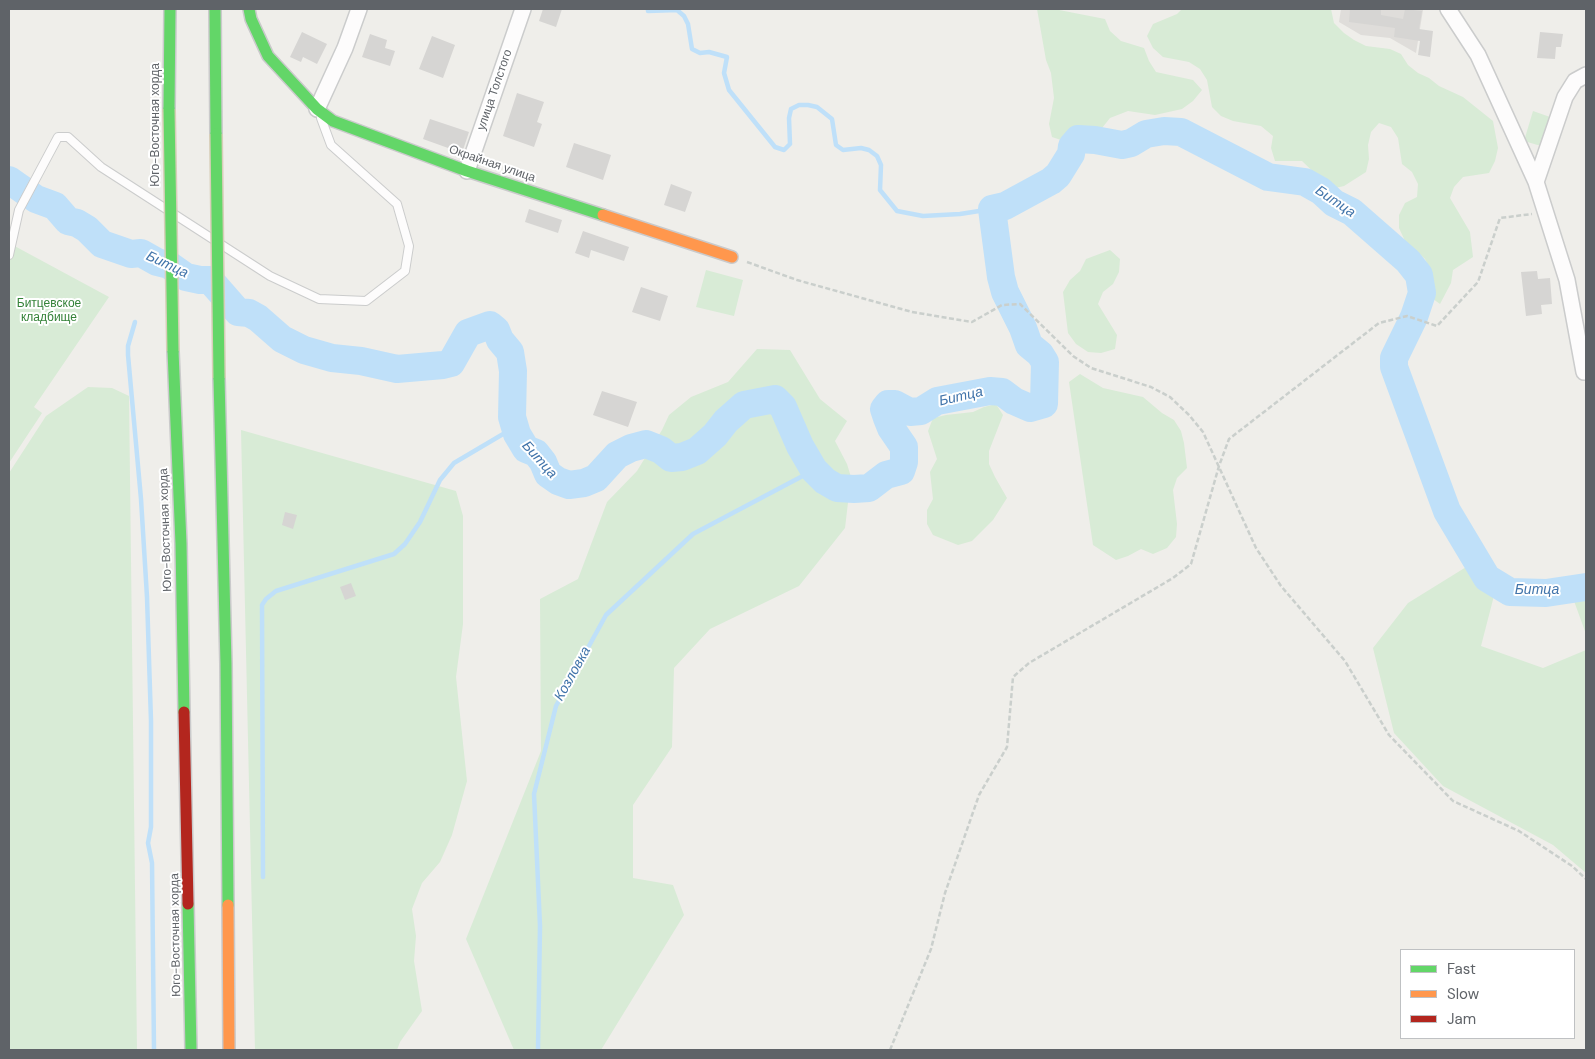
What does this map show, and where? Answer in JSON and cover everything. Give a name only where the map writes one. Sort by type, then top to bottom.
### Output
[{"type":"main road","name":"Юго-Восточная хорда","points":[[170,9],[169,109],[173,351],[181,544],[191,1050]]},
{"type":"main road","points":[[215,9],[219,378],[226,664],[229,1050]]},
{"type":"main road","name":"Окрайная улица","points":[[249,9],[251,19],[268,56],[317,109],[333,121],[467,171],[732,257]]},
{"type":"street","points":[[317,109],[345,48],[359,9]]},
{"type":"street","name":"улица Толстого","points":[[467,171],[523,9]]},
{"type":"street","points":[[1448,9],[1478,54],[1536,182],[1567,280],[1584,372]]},
{"type":"street","points":[[1536,182],[1565,97],[1575,81],[1586,75]]},
{"type":"lane","points":[[9,255],[19,210],[58,137],[68,137],[101,167],[270,276],[319,299],[366,301],[405,271],[408,246],[397,204],[331,145],[317,109]]},
{"type":"path","points":[[890,1050],[931,949],[946,893],[979,795],[1007,748],[1013,677],[1030,663],[1173,578],[1191,564],[1218,466],[1229,439],[1379,323],[1407,316],[1437,326],[1478,282],[1500,218],[1546,213]]},
{"type":"path","points":[[732,257],[797,280],[912,312],[972,322],[1002,305],[1020,304],[1073,356],[1091,368],[1151,388],[1170,397],[1203,432],[1256,548],[1281,586],[1345,661],[1389,735],[1453,801],[1519,831],[1572,866],[1586,879]]},
{"type":"shaded area","points":[[1341,9],[1423,10],[1416,53],[1390,38],[1361,35],[1339,22]]},
{"type":"green space","points":[[1037,9],[1054,9],[1105,19],[1110,31],[1121,41],[1144,48],[1156,72],[1193,80],[1202,90],[1193,101],[1182,109],[1155,115],[1128,111],[1110,118],[1102,128],[1088,129],[1075,133],[1064,141],[1052,137],[1049,124],[1054,98],[1051,73],[1046,60]]},
{"type":"green space","points":[[1182,9],[1331,9],[1334,23],[1354,40],[1366,46],[1390,49],[1401,54],[1408,65],[1418,73],[1429,78],[1439,86],[1463,97],[1493,121],[1498,148],[1495,161],[1489,173],[1463,177],[1454,187],[1450,198],[1470,232],[1473,257],[1453,270],[1451,283],[1440,304],[1429,296],[1432,284],[1430,271],[1425,259],[1405,241],[1399,228],[1399,215],[1405,203],[1417,197],[1418,184],[1412,172],[1402,164],[1398,138],[1391,127],[1379,123],[1371,132],[1366,172],[1344,186],[1331,189],[1302,161],[1275,161],[1271,148],[1273,136],[1261,126],[1233,121],[1221,116],[1212,107],[1207,80],[1200,69],[1189,62],[1163,57],[1153,48],[1147,36],[1153,24],[1177,14]]},
{"type":"green space","points":[[1533,111],[1550,117],[1541,146],[1524,141]]},
{"type":"green space","name":"Битцевское кладбище","points":[[9,243],[109,297],[34,407],[42,413],[9,463]]},
{"type":"green space","points":[[1110,250],[1120,259],[1119,272],[1113,284],[1103,292],[1098,304],[1117,335],[1115,349],[1101,353],[1088,352],[1076,344],[1068,333],[1063,292],[1070,280],[1080,271],[1086,259]]},
{"type":"green space","points":[[706,270],[743,280],[734,316],[696,307]]},
{"type":"green space","points":[[757,349],[790,350],[820,399],[847,421],[835,441],[847,464],[851,477],[845,528],[799,586],[710,629],[674,668],[672,747],[633,805],[633,878],[673,885],[684,915],[601,1050],[514,1050],[466,939],[541,751],[540,599],[578,579],[607,502],[637,471],[669,415],[691,397],[728,382]]},
{"type":"green space","points":[[1080,374],[1103,388],[1143,397],[1162,413],[1174,420],[1181,431],[1187,468],[1177,478],[1173,490],[1177,524],[1176,537],[1167,548],[1153,554],[1141,549],[1116,560],[1093,545],[1069,382]]},
{"type":"green space","points":[[88,387],[112,388],[129,396],[137,1050],[9,1050],[9,473],[46,416]]},
{"type":"green space","points":[[996,404],[1003,415],[989,451],[989,464],[1007,498],[993,520],[972,541],[958,545],[933,535],[927,524],[927,510],[933,499],[930,472],[937,459],[928,431],[933,418],[973,412]]},
{"type":"green space","points":[[241,430],[456,491],[463,516],[463,624],[456,677],[467,781],[452,835],[440,862],[422,883],[412,909],[416,936],[414,961],[422,1011],[400,1042],[397,1050],[255,1050]]},
{"type":"green space","points":[[1471,564],[1496,588],[1481,646],[1543,668],[1586,650],[1586,873],[1553,845],[1443,786],[1394,733],[1373,648],[1408,603]]},
{"type":"green space","points":[[1586,598],[1586,634],[1574,601]]},
{"type":"building","points":[[543,9],[562,9],[556,27],[539,21]]},
{"type":"building","points":[[1350,9],[1381,9],[1381,15],[1403,19],[1405,9],[1422,11],[1419,29],[1433,31],[1430,57],[1418,55],[1420,41],[1394,37],[1395,28],[1349,22]]},
{"type":"building","points":[[302,32],[327,44],[317,64],[303,57],[301,62],[290,57]]},
{"type":"building","points":[[1540,32],[1563,34],[1561,47],[1556,47],[1555,59],[1537,58]]},
{"type":"building","points":[[370,34],[387,40],[385,48],[395,51],[390,66],[362,57]]},
{"type":"building","points":[[432,36],[455,45],[443,78],[419,69]]},
{"type":"building","points":[[517,93],[544,102],[537,122],[542,124],[534,147],[503,136]]},
{"type":"building","points":[[430,119],[469,132],[462,153],[423,139]]},
{"type":"building","points":[[574,143],[611,155],[603,180],[566,167]]},
{"type":"building","points":[[671,184],[692,192],[685,212],[664,205]]},
{"type":"building","points":[[529,209],[562,220],[558,233],[525,222]]},
{"type":"building","points":[[583,231],[629,247],[624,261],[591,250],[589,258],[575,253]]},
{"type":"building","points":[[1537,271],[1538,279],[1550,278],[1552,304],[1541,305],[1542,314],[1526,316],[1521,272]]},
{"type":"building","points":[[641,287],[668,296],[660,321],[632,312]]},
{"type":"building","points":[[602,391],[637,402],[628,427],[593,415]]},
{"type":"building","points":[[285,512],[297,515],[293,529],[282,525]]},
{"type":"building","points":[[351,583],[356,596],[345,600],[340,587]]},
{"type":"waterway","points":[[648,9],[648,11],[677,10],[684,16],[688,24],[692,49],[700,53],[709,52],[727,57],[724,73],[729,90],[775,147],[784,150],[790,144],[789,118],[791,109],[799,105],[817,107],[832,119],[836,145],[843,150],[861,148],[869,150],[877,156],[881,165],[880,190],[897,211],[923,216],[960,214],[992,209]]},
{"type":"waterway","name":"Битца","points":[[9,180],[36,199],[55,206],[68,221],[77,223],[87,229],[102,244],[131,254],[141,253],[157,262],[169,265],[186,277],[210,280],[238,312],[249,313],[258,318],[282,339],[304,350],[332,358],[361,361],[397,369],[443,365],[451,363],[468,333],[490,325],[496,330],[500,340],[510,352],[513,371],[512,417],[517,434],[526,449],[536,453],[543,462],[548,474],[558,481],[569,485],[584,483],[596,478],[617,455],[631,448],[646,444],[661,450],[671,458],[682,457],[697,451],[744,405],[775,399],[783,407],[800,446],[814,470],[825,481],[837,488],[854,489],[869,488],[886,475],[901,471],[904,462],[904,447],[891,428],[887,418],[884,409],[888,404],[895,404],[910,412],[921,411],[937,401],[990,391],[1002,392],[1014,401],[1030,408],[1044,404],[1045,362],[1040,354],[1029,345],[1023,328],[1005,292],[1001,277],[992,209],[1005,206],[1051,181],[1058,175],[1071,154],[1072,146],[1078,139],[1122,145],[1131,143],[1146,134],[1164,131],[1181,132],[1268,177],[1305,182],[1321,191],[1334,203],[1352,212],[1408,261],[1419,275],[1422,293],[1414,317],[1394,358],[1394,367],[1447,511],[1487,578],[1510,592],[1546,593],[1586,587]]},
{"type":"waterway","points":[[135,322],[128,346],[128,355],[141,499],[147,597],[151,721],[151,827],[148,843],[152,863],[154,1050]]},
{"type":"waterway","points":[[263,877],[262,605],[276,591],[394,554],[405,544],[420,522],[440,480],[454,463],[515,427]]},
{"type":"waterway","name":"Козловка","points":[[538,1050],[540,926],[534,794],[556,706],[606,615],[693,534],[814,470]]},
{"type":"traffic: fast","points":[[169,109],[170,9]]},
{"type":"traffic: fast","points":[[215,9],[216,134]]},
{"type":"traffic: fast","points":[[249,9],[251,19],[268,56],[317,109],[333,121],[467,171],[603,215]]},
{"type":"traffic: fast","points":[[169,109],[173,351]]},
{"type":"traffic: fast","points":[[216,134],[219,378]]},
{"type":"traffic: fast","points":[[173,351],[181,544],[184,712]]},
{"type":"traffic: fast","points":[[219,378],[226,664],[228,905]]},
{"type":"traffic: fast","points":[[188,904],[191,1050]]},
{"type":"traffic: slow","points":[[603,215],[732,257]]},
{"type":"traffic: slow","points":[[228,905],[229,1050]]},
{"type":"traffic: jam","points":[[184,712],[188,904]]}]
